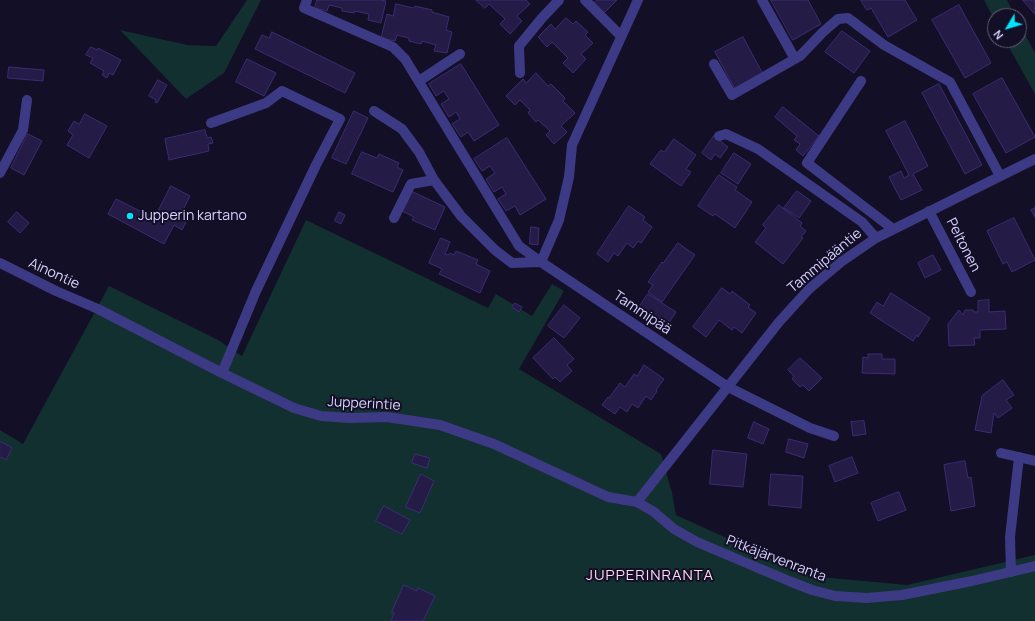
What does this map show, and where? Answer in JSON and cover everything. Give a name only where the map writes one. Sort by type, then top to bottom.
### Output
[{"type":"street","name":"Tammipää","points":[[307,0],[304,8],[393,47],[405,59],[519,246],[728,387],[810,428],[834,436]]},
{"type":"street","points":[[520,73],[520,46],[559,0]]},
{"type":"street","points":[[585,0],[621,36]]},
{"type":"street","points":[[374,111],[402,128],[419,152],[434,180],[461,216],[495,250],[512,263],[541,262],[559,220],[569,177],[572,145],[638,0]]},
{"type":"street","points":[[762,0],[795,59]]},
{"type":"street","points":[[714,64],[732,95],[800,56],[838,19],[848,18],[884,45],[950,82],[1000,176]]},
{"type":"street","points":[[419,81],[460,54]]},
{"type":"street","points":[[861,81],[808,163],[893,229]]},
{"type":"street","points":[[211,123],[266,103],[282,91],[340,120],[316,165],[256,291],[222,372]]},
{"type":"street","points":[[0,173],[23,130],[27,100]]},
{"type":"street","points":[[719,136],[726,134],[758,150],[862,222],[876,238]]},
{"type":"street","name":"Tammipääntie","points":[[638,502],[779,322],[809,289],[841,262],[876,238],[1035,159]]},
{"type":"street","points":[[394,218],[411,184],[434,180]]},
{"type":"street","name":"Peltonen","points":[[929,211],[971,292]]},
{"type":"street","name":"Ainontie","points":[[0,263],[56,291],[98,309]]},
{"type":"street","name":"Jupperintie","points":[[98,309],[294,408],[321,416],[349,418],[387,417],[440,425],[494,444],[608,497],[638,502]]},
{"type":"street","points":[[1001,453],[1035,461]]},
{"type":"street","points":[[1011,572],[1010,537],[1019,457]]},
{"type":"street","name":"Pitkäjärvenranta","points":[[638,502],[654,512],[674,529],[698,542],[789,581],[812,590],[835,596],[867,598],[902,595],[972,581],[1035,566]]},
{"type":"green space","points":[[247,0],[261,0],[224,73],[186,99],[120,30],[187,45],[216,46]]},
{"type":"green space","points":[[984,0],[1007,0],[1011,8],[988,8]]},
{"type":"green space","points":[[1027,38],[1035,53],[1035,94],[1009,48],[1027,48]]},
{"type":"green space","points":[[306,220],[488,308],[496,294],[532,316],[552,284],[564,291],[519,369],[661,454],[672,493],[676,515],[810,576],[907,585],[1035,555],[1035,621],[0,621],[0,430],[23,444],[109,286],[218,340],[242,356]]},
{"type":"building","points":[[317,0],[386,1],[381,23],[368,20],[369,14],[354,11],[354,13],[342,11],[342,8],[329,5],[327,11],[315,8]]},
{"type":"building","points":[[476,0],[526,0],[530,4],[517,16],[522,21],[510,34],[500,24],[505,19],[489,4],[485,8]]},
{"type":"building","points":[[597,0],[617,0],[604,13],[594,3]]},
{"type":"building","points":[[771,0],[808,0],[821,24],[793,40]]},
{"type":"building","points":[[861,0],[905,0],[917,20],[888,37],[871,8],[867,10]]},
{"type":"building","points":[[1023,0],[1035,0],[1035,14]]},
{"type":"building","points":[[396,4],[432,10],[432,12],[449,17],[446,30],[452,32],[447,53],[434,51],[436,45],[422,41],[421,44],[409,41],[409,38],[397,35],[395,41],[381,38],[387,14],[393,16]]},
{"type":"building","points":[[959,5],[991,63],[965,78],[932,20]]},
{"type":"building","points":[[566,18],[573,24],[576,21],[588,32],[585,35],[593,43],[581,54],[586,59],[573,73],[563,63],[568,58],[552,42],[547,47],[538,37],[551,24],[555,29]]},
{"type":"building","points":[[842,31],[870,51],[854,73],[825,52]]},
{"type":"building","points":[[272,32],[355,73],[345,93],[255,49],[262,35],[269,38]]},
{"type":"building","points":[[743,37],[763,74],[735,89],[715,52]]},
{"type":"building","points":[[91,47],[97,50],[98,48],[121,60],[113,75],[109,73],[107,78],[102,75],[104,71],[90,63],[93,58],[86,55]]},
{"type":"building","points":[[247,59],[276,73],[264,96],[236,82]]},
{"type":"building","points":[[461,64],[499,125],[474,141],[468,132],[461,137],[452,124],[460,119],[456,112],[449,117],[441,104],[449,99],[444,91],[436,96],[429,84]]},
{"type":"building","points":[[9,67],[44,70],[43,81],[8,78]]},
{"type":"building","points":[[536,73],[548,86],[551,84],[565,98],[563,101],[575,113],[561,126],[567,132],[554,144],[546,135],[550,131],[538,120],[536,122],[528,113],[530,110],[520,100],[515,105],[506,96],[523,79],[526,83]]},
{"type":"building","points":[[1002,78],[1035,137],[1006,153],[973,94]]},
{"type":"building","points":[[158,80],[167,85],[157,103],[155,102],[156,100],[149,96]]},
{"type":"building","points":[[939,84],[982,165],[965,174],[922,93]]},
{"type":"building","points":[[783,107],[819,136],[803,156],[796,150],[800,144],[794,140],[797,136],[775,117]]},
{"type":"building","points":[[354,111],[368,118],[346,164],[332,158]]},
{"type":"building","points":[[85,114],[107,126],[89,158],[67,145],[73,135],[68,131],[74,121],[79,124]]},
{"type":"building","points":[[905,121],[928,166],[913,174],[922,190],[901,200],[889,177],[901,171],[904,178],[909,175],[886,131]]},
{"type":"building","points":[[205,130],[207,138],[211,137],[213,143],[208,144],[209,151],[169,160],[165,139]]},
{"type":"building","points":[[28,134],[42,141],[24,175],[11,168]]},
{"type":"building","points":[[714,136],[728,147],[720,158],[715,154],[711,160],[702,153]]},
{"type":"building","points":[[507,138],[546,199],[520,215],[515,206],[506,211],[498,199],[506,194],[502,187],[494,192],[486,179],[495,173],[490,166],[482,171],[474,159]]},
{"type":"building","points":[[674,139],[696,155],[686,169],[691,172],[681,186],[650,164],[661,150],[664,152]]},
{"type":"building","points":[[362,152],[377,158],[379,154],[399,163],[397,167],[403,170],[393,192],[352,174]]},
{"type":"building","points":[[734,153],[751,164],[738,184],[721,173]]},
{"type":"building","points":[[719,175],[737,187],[735,190],[752,202],[735,228],[715,214],[713,216],[698,206]]},
{"type":"building","name":"Jupperin kartano","points":[[171,186],[190,196],[181,214],[188,218],[182,230],[174,225],[164,244],[108,214],[116,199],[154,218]]},
{"type":"building","points":[[411,191],[445,207],[435,230],[412,220],[414,217],[402,211]]},
{"type":"building","points":[[797,191],[811,201],[799,218],[784,208]]},
{"type":"building","points":[[779,205],[802,223],[800,226],[806,231],[801,237],[803,238],[783,264],[755,242],[766,228],[763,225]]},
{"type":"building","points":[[629,206],[645,217],[643,220],[652,227],[641,243],[638,241],[633,248],[627,243],[618,256],[614,253],[608,262],[597,254]]},
{"type":"building","points":[[1035,208],[1035,217],[1031,210]]},
{"type":"building","points":[[17,212],[29,223],[20,233],[8,222]]},
{"type":"building","points":[[339,212],[345,215],[341,224],[335,221]]},
{"type":"building","points":[[1014,218],[1035,260],[1012,272],[1007,262],[1003,264],[987,231]]},
{"type":"building","points":[[531,227],[539,228],[538,245],[530,244]]},
{"type":"building","points":[[441,238],[450,242],[445,254],[448,255],[450,253],[454,255],[456,251],[478,260],[476,264],[490,271],[480,293],[439,274],[442,269],[429,263]]},
{"type":"building","points":[[678,243],[695,255],[662,302],[648,292],[653,285],[648,282]]},
{"type":"building","points":[[933,255],[941,270],[925,278],[918,263]]},
{"type":"building","points":[[722,288],[730,294],[732,291],[750,305],[748,307],[756,313],[742,333],[734,327],[732,330],[719,320],[706,337],[693,327]]},
{"type":"building","points":[[891,293],[930,318],[918,337],[917,335],[913,341],[870,313],[877,302],[883,306]]},
{"type":"building","points":[[648,294],[676,312],[668,324],[640,306]]},
{"type":"building","points":[[989,300],[989,312],[1005,311],[1006,329],[980,330],[980,338],[974,338],[975,345],[949,346],[948,324],[959,310],[963,315],[965,310],[973,310],[974,312],[978,312],[978,301]]},
{"type":"building","points":[[515,303],[522,307],[519,312],[512,307]]},
{"type":"building","points":[[564,305],[580,318],[564,338],[548,326]]},
{"type":"building","points":[[554,338],[574,359],[567,365],[572,371],[560,382],[555,377],[553,379],[533,358]]},
{"type":"building","points":[[868,354],[882,354],[882,359],[895,359],[895,374],[862,373],[863,357],[868,358]]},
{"type":"building","points":[[800,358],[822,378],[809,391],[803,385],[800,387],[792,379],[794,376],[788,370]]},
{"type":"building","points":[[644,365],[664,379],[651,400],[646,396],[638,408],[632,404],[627,412],[620,407],[615,414],[602,405],[620,383],[625,387],[634,374],[637,376]]},
{"type":"building","points":[[1003,380],[1014,395],[1006,400],[1012,408],[998,418],[994,413],[991,433],[975,430],[982,396]]},
{"type":"building","points":[[864,421],[866,434],[853,436],[851,422]]},
{"type":"building","points":[[754,422],[769,429],[763,444],[748,438]]},
{"type":"building","points":[[789,439],[808,444],[804,458],[786,452]]},
{"type":"building","points":[[0,441],[12,448],[6,460],[0,457]]},
{"type":"building","points":[[713,450],[747,454],[743,487],[710,484]]},
{"type":"building","points":[[415,454],[430,458],[427,468],[412,463]]},
{"type":"building","points":[[852,457],[858,473],[835,482],[829,466]]},
{"type":"building","points":[[965,461],[968,478],[971,477],[975,506],[951,511],[944,465]]},
{"type":"building","points":[[421,474],[434,481],[420,513],[406,507]]},
{"type":"building","points":[[771,474],[803,476],[801,508],[769,505]]},
{"type":"building","points":[[899,492],[906,510],[878,521],[871,503]]},
{"type":"building","points":[[384,506],[410,520],[402,534],[376,521]]},
{"type":"building","points":[[404,585],[417,591],[418,588],[435,596],[423,621],[391,621],[394,613],[392,612]]},
{"type":"place","name":"Jupperin kartano","points":[[130,216]]},
{"type":"district","name":"JUPPERINRANTA","points":[[650,576]]}]
